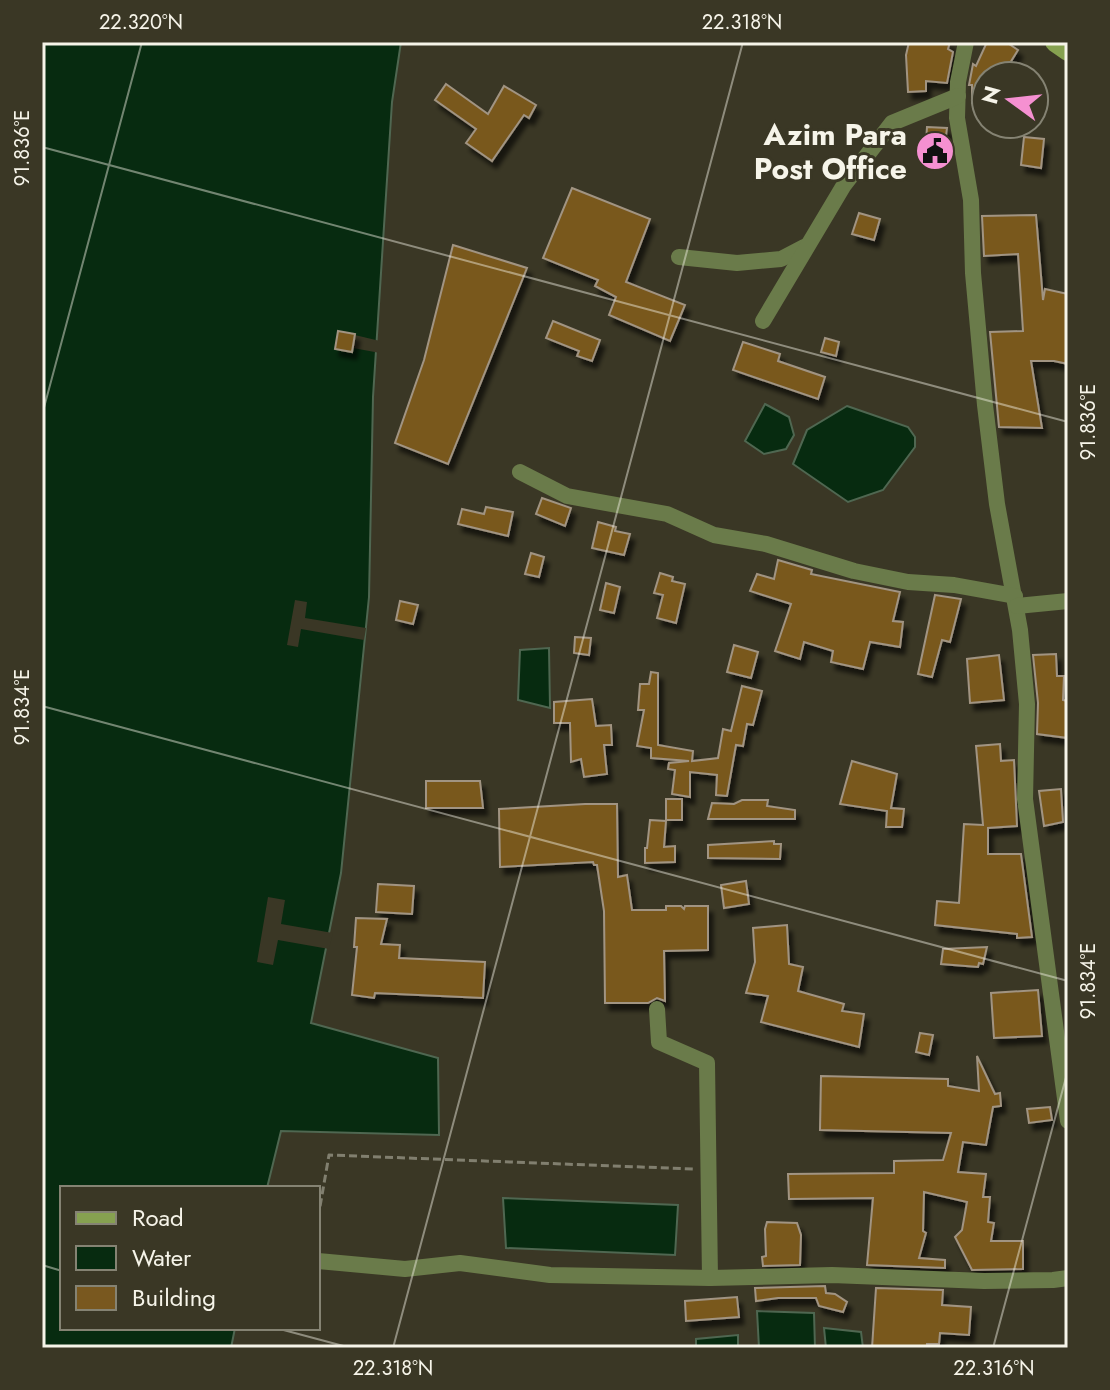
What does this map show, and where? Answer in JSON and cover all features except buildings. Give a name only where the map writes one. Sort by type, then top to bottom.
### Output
[{"type":"main road","points":[[1055,42],[1068,51]]},
{"type":"street","points":[[966,42],[957,118],[971,200],[973,273],[985,405],[997,504],[1016,601],[1027,704],[1025,799],[1068,1121]]},
{"type":"street","points":[[763,321],[844,185],[892,123],[958,96]]},
{"type":"street","points":[[679,257],[737,263],[781,259],[806,246]]},
{"type":"street","points":[[520,472],[567,496],[667,514],[714,535],[766,544],[854,571],[908,582],[954,585],[1016,601],[1068,601]]},
{"type":"street","points":[[657,1009],[659,1042],[707,1063],[710,1278]]},
{"type":"street","points":[[320,1261],[405,1269],[460,1263],[550,1275],[710,1278],[832,1275],[984,1281],[1068,1278]]},
{"type":"path","points":[[320,1207],[329,1155],[708,1169]]},
{"type":"water","points":[[42,42],[401,42],[392,102],[373,397],[369,597],[341,873],[311,1023],[438,1058],[439,1135],[281,1131],[267,1186],[60,1186],[60,1330],[235,1330],[231,1348],[42,1348]]},
{"type":"water","points":[[765,404],[789,417],[794,435],[786,449],[764,454],[745,441]]},
{"type":"water","points":[[847,406],[908,427],[915,437],[915,447],[883,490],[848,502],[793,464],[807,430]]},
{"type":"water","points":[[549,648],[550,708],[518,700],[520,650]]},
{"type":"water","points":[[503,1198],[678,1205],[675,1255],[506,1248]]},
{"type":"water","points":[[757,1311],[814,1313],[815,1348],[759,1348]]},
{"type":"water","points":[[824,1328],[861,1332],[863,1348],[826,1348]]},
{"type":"water","points":[[738,1335],[738,1348],[696,1348],[696,1339]]},
{"type":"pier","points":[[338,331],[380,341],[380,353],[353,348],[352,352],[335,349]]},
{"type":"pier","points":[[295,600],[307,602],[305,618],[366,628],[364,640],[301,629],[298,647],[287,645]]},
{"type":"pier","points":[[268,897],[285,900],[281,924],[333,933],[329,949],[278,940],[273,965],[257,962]]},
{"type":"place","name":"Azim Para Post Office","points":[[935,151]]}]
